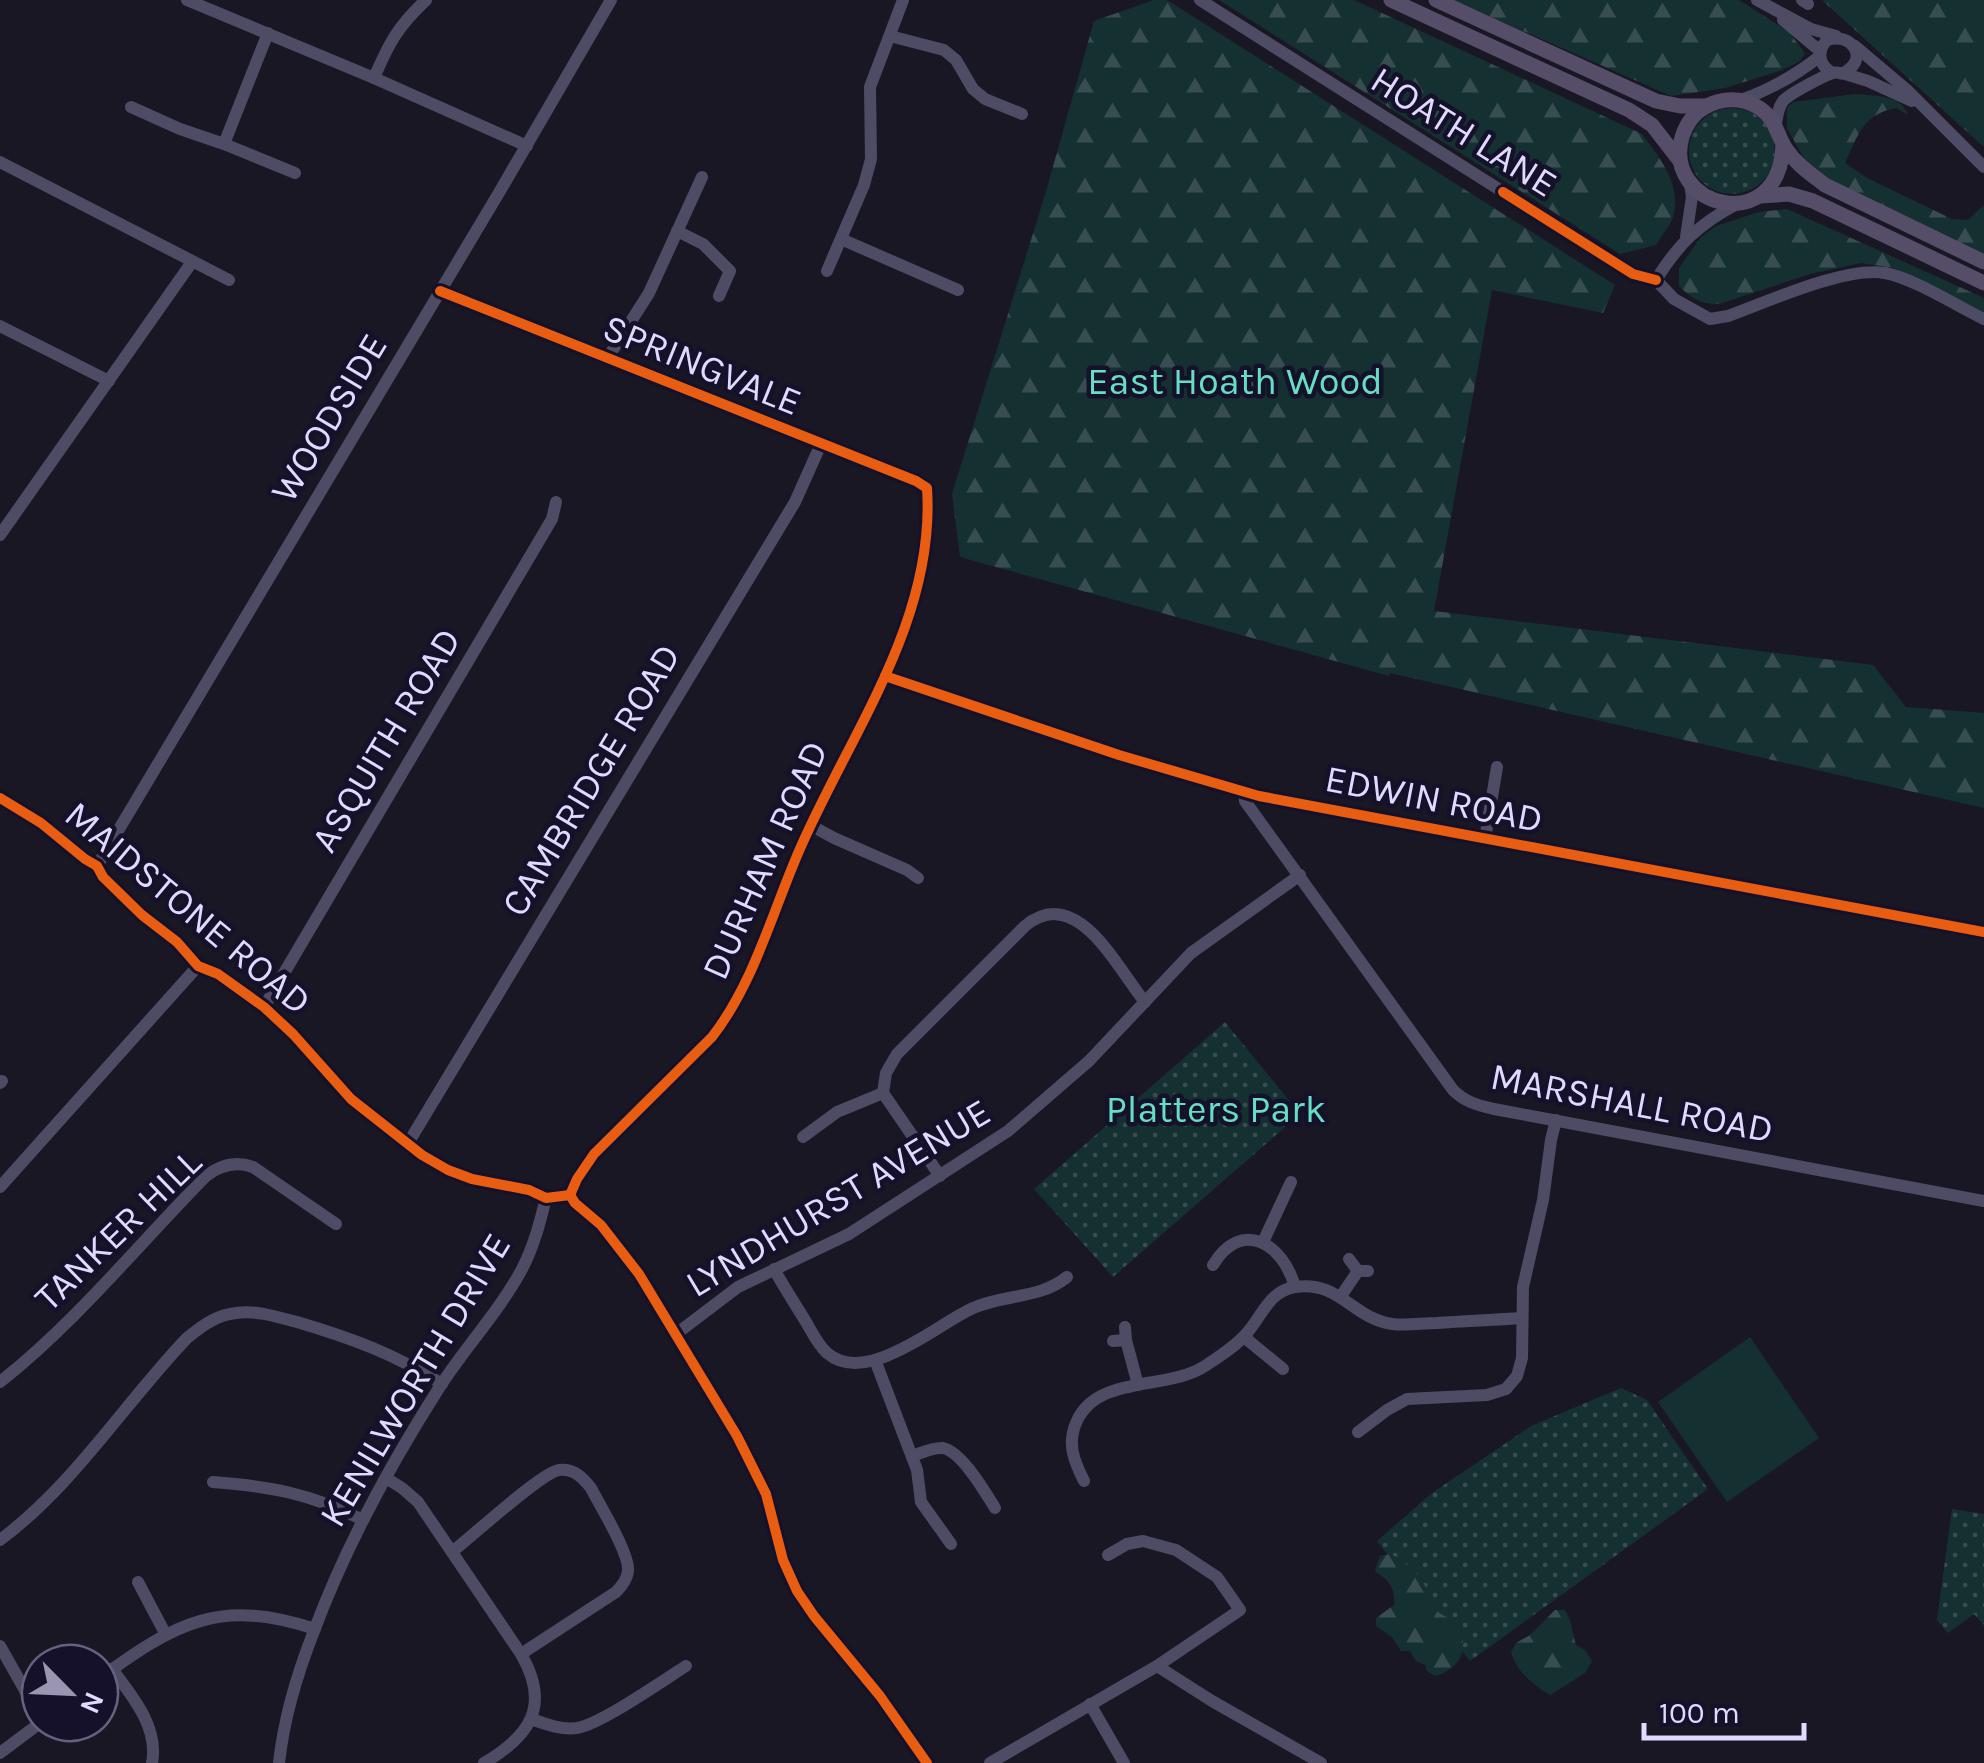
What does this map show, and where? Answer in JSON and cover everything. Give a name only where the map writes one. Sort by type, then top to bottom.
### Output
[{"type":"main road","points":[[1391,0],[1628,110],[1652,126],[1680,161],[1690,184],[1714,200],[1736,204],[1760,196],[1788,194],[1813,201],[1984,283]]},
{"type":"main road","points":[[1436,0],[1656,100],[1680,106],[1706,106]]},
{"type":"main road","points":[[1680,161],[1686,127],[1706,106],[1741,100],[1760,108],[1776,124],[1783,145],[1778,174],[1760,196]]},
{"type":"main road","points":[[1783,145],[1825,185],[1984,262]]},
{"type":"street","points":[[187,0],[527,146]]},
{"type":"street","points":[[374,78],[393,37],[426,0]]},
{"type":"street","name":"WOODSIDE","points":[[97,866],[611,0]]},
{"type":"street","points":[[827,272],[871,160],[870,87],[903,0]]},
{"type":"street","name":"HOATH LANE","points":[[1200,0],[1633,274],[1656,280],[1674,299],[1710,319],[1842,276],[1875,272],[1900,277],[1984,319]]},
{"type":"street","points":[[1761,3],[1812,29],[1848,41],[1888,72],[1984,167]]},
{"type":"street","points":[[1761,3],[1820,53],[1826,70],[1868,80],[1923,106]]},
{"type":"street","points":[[224,144],[268,33]]},
{"type":"street","points":[[890,36],[944,50],[985,99],[1022,114]]},
{"type":"street","points":[[1741,100],[1796,75],[1820,53],[1827,40],[1848,41]]},
{"type":"street","points":[[1776,124],[1787,97],[1848,70],[1856,60],[1848,41]]},
{"type":"street","points":[[131,107],[295,174]]},
{"type":"street","points":[[0,162],[229,280]]},
{"type":"street","points":[[607,359],[649,292],[702,177]]},
{"type":"street","points":[[1686,237],[1690,184]]},
{"type":"street","points":[[1656,280],[1686,237],[1736,204]]},
{"type":"street","points":[[677,231],[703,244],[730,271],[718,296]]},
{"type":"street","points":[[841,239],[958,290]]},
{"type":"street","points":[[0,536],[192,262]]},
{"type":"street","name":"SPRINGVALE","points":[[440,291],[924,484],[928,503]]},
{"type":"street","points":[[0,326],[109,381]]},
{"type":"street","name":"CAMBRIDGE ROAD","points":[[407,1144],[796,502],[821,444]]},
{"type":"street","name":"ASQUITH ROAD","points":[[264,1007],[552,520],[556,502]]},
{"type":"street","name":"DURHAM ROAD","points":[[570,1194],[594,1154],[697,1054],[724,1020],[762,944],[810,825],[902,634],[925,549],[928,503]]},
{"type":"street","name":"EDWIN ROAD","points":[[884,676],[1118,755],[1244,792],[1984,932]]},
{"type":"street","points":[[1485,839],[1497,766]]},
{"type":"street","name":"MARSHALL ROAD","points":[[1244,792],[1245,801],[1460,1098],[1494,1109],[1984,1201]]},
{"type":"street","name":"MAIDSTONE ROAD","points":[[0,798],[97,866],[103,877],[177,942],[198,966],[218,974],[264,1007],[351,1100],[407,1144],[463,1176],[529,1190],[546,1198],[570,1194]]},
{"type":"street","points":[[810,825],[918,878]]},
{"type":"street","name":"LYNDHURST AVENUE","points":[[676,1334],[738,1288],[849,1234],[1008,1131],[1089,1062],[1191,952],[1300,875]]},
{"type":"street","points":[[940,1176],[883,1092],[886,1073],[897,1054],[1025,926],[1041,916],[1067,916],[1083,923],[1145,1002]]},
{"type":"street","points":[[0,1187],[198,966]]},
{"type":"street","points":[[802,1136],[837,1112],[883,1092]]},
{"type":"street","points":[[1358,1432],[1407,1399],[1487,1395],[1506,1389],[1518,1376],[1524,1287],[1556,1120]]},
{"type":"street","name":"TANKER HILL","points":[[0,1382],[64,1324],[218,1168],[239,1164],[253,1167],[336,1224]]},
{"type":"street","points":[[1263,1242],[1290,1182]]},
{"type":"street","points":[[570,1194],[619,1246],[737,1436],[766,1494],[787,1570],[797,1591],[927,1763]]},
{"type":"street","name":"KENILWORTH DRIVE","points":[[279,1763],[286,1716],[335,1576],[362,1520],[442,1384],[521,1271],[546,1198]]},
{"type":"street","points":[[1212,1265],[1233,1244],[1263,1242],[1280,1253],[1295,1286]]},
{"type":"street","points":[[1342,1296],[1363,1271],[1349,1258]]},
{"type":"street","points":[[774,1268],[823,1350],[847,1363],[875,1360],[969,1310],[997,1299],[1042,1293],[1067,1278]]},
{"type":"street","points":[[1077,1477],[1072,1443],[1082,1412],[1100,1397],[1201,1369],[1244,1337],[1270,1300],[1295,1286],[1342,1296],[1362,1314],[1392,1324],[1522,1318]]},
{"type":"street","points":[[0,1540],[72,1472],[188,1338],[224,1315],[259,1312],[337,1334],[382,1350],[442,1384]]},
{"type":"street","points":[[1121,1336],[1138,1385]]},
{"type":"street","points":[[1244,1337],[1281,1373],[1294,1358]]},
{"type":"street","points":[[875,1360],[912,1456],[921,1502],[951,1544]]},
{"type":"street","points":[[912,1456],[938,1448],[950,1451],[995,1508]]},
{"type":"street","points":[[452,1552],[552,1472],[571,1471],[592,1488],[626,1556],[626,1578],[616,1592],[521,1654]]},
{"type":"street","points":[[386,1478],[418,1502],[530,1672],[534,1692],[526,1729],[514,1744],[484,1763]]},
{"type":"street","points":[[213,1482],[292,1492],[362,1520]]},
{"type":"street","points":[[990,1763],[1157,1666],[1240,1610],[1218,1578],[1176,1550],[1143,1541],[1128,1544],[1108,1556]]},
{"type":"street","points":[[138,1582],[166,1635]]},
{"type":"street","points":[[120,1664],[166,1635],[226,1614],[269,1617],[314,1629]]},
{"type":"street","points":[[0,1646],[20,1683]]},
{"type":"street","points":[[530,1719],[558,1727],[580,1727],[686,1666]]},
{"type":"street","points":[[1157,1666],[1321,1763]]},
{"type":"street","points":[[120,1681],[146,1720],[154,1746],[152,1763]]},
{"type":"street","points":[[1090,1704],[1124,1763]]},
{"type":"street","points":[[0,1753],[20,1736]]},
{"type":"green space","name":"East Hoath Wood","points":[[1154,0],[1167,0],[1615,285],[1603,313],[1492,290],[1434,611],[1873,665],[1906,707],[1984,713],[1984,808],[1390,673],[1389,676],[960,557],[952,494],[1045,195],[1094,21]]},
{"type":"green space","points":[[1219,0],[1354,0],[1642,134],[1672,183],[1672,220],[1656,245],[1620,254]]},
{"type":"green space","points":[[1453,0],[1739,0],[1789,32],[1805,53],[1800,61],[1782,70],[1725,88],[1671,96]]},
{"type":"green space","points":[[1984,0],[1984,147],[1823,1]]},
{"type":"green space","points":[[1855,94],[1893,100],[1908,115],[1896,108],[1876,115],[1863,127],[1845,163],[1867,178],[1952,219],[1968,220],[1984,205],[1984,255],[1837,184],[1805,160],[1787,128],[1787,108],[1793,102]]},
{"type":"green space","points":[[1724,108],[1740,108],[1763,120],[1772,134],[1772,168],[1763,182],[1740,194],[1724,194],[1708,187],[1696,175],[1689,159],[1689,143],[1696,127],[1708,115]]},
{"type":"green space","points":[[1787,209],[1984,298],[1984,312],[1894,268],[1861,263],[1810,274],[1719,304],[1697,300],[1679,286],[1679,268],[1701,237],[1716,226],[1759,212]]},
{"type":"green space","name":"Platters Park","points":[[1225,1022],[1300,1114],[1113,1277],[1034,1189]]},
{"type":"green space","points":[[1750,1337],[1819,1438],[1727,1502],[1658,1402]]},
{"type":"green space","points":[[1621,1388],[1647,1400],[1708,1489],[1470,1661],[1377,1541],[1432,1493],[1531,1426]]},
{"type":"green space","points":[[1952,1509],[1984,1514],[1984,1625],[1974,1614],[1948,1633],[1937,1620]]},
{"type":"green space","points":[[1391,1554],[1414,1571],[1434,1608],[1459,1630],[1462,1655],[1444,1673],[1435,1676],[1427,1671],[1410,1651],[1401,1651],[1392,1637],[1376,1626],[1376,1618],[1394,1605],[1390,1585],[1375,1571],[1380,1556]]},
{"type":"green space","points":[[1555,1610],[1565,1610],[1576,1645],[1592,1661],[1585,1673],[1550,1695],[1526,1677],[1511,1652],[1516,1643]]},
{"type":"cycle path","points":[[1503,192],[1633,274],[1656,280]]},
{"type":"cycle path","points":[[440,291],[927,488],[926,537],[918,585],[904,631],[799,851],[740,994],[712,1037],[594,1154],[570,1195]]},
{"type":"cycle path","points":[[885,676],[1119,755],[1259,796],[1984,932]]},
{"type":"cycle path","points":[[0,798],[41,823],[97,866],[103,877],[177,942],[198,966],[218,974],[264,1007],[351,1099],[422,1155],[472,1179],[529,1190],[546,1198],[570,1195],[601,1225],[639,1274],[737,1436],[766,1494],[783,1560],[797,1591],[927,1763]]}]
